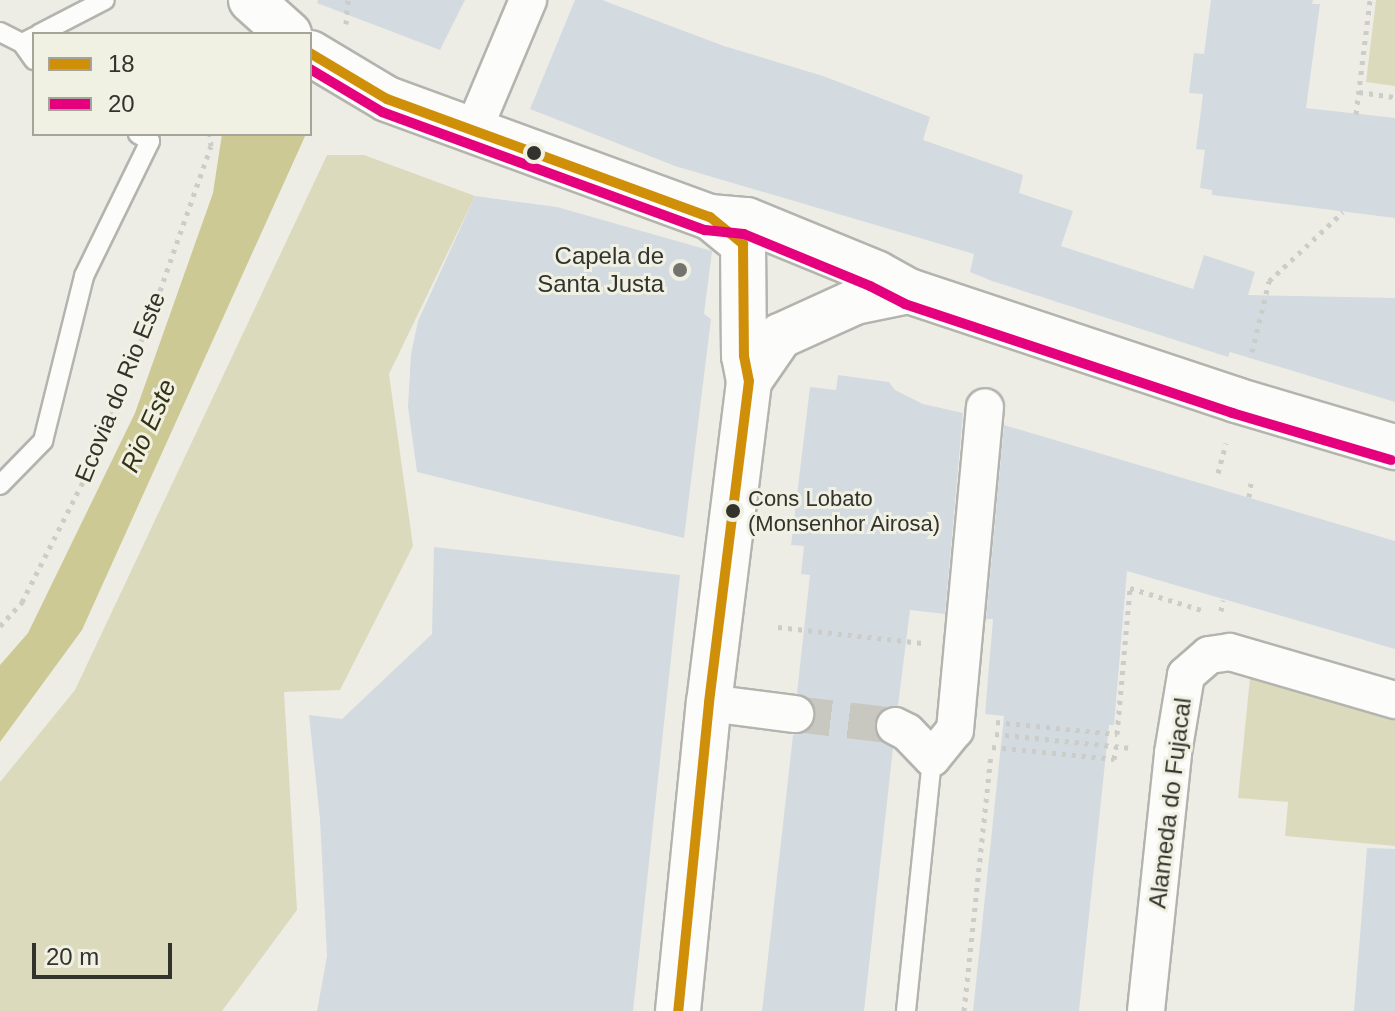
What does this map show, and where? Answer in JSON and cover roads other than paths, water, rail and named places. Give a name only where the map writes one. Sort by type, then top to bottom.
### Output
[{"type":"main road","points":[[254,2],[287,32]]},
{"type":"main road","points":[[312,54],[387,99],[710,217],[747,220],[876,273],[909,291],[1236,400],[1395,447]]},
{"type":"main road","points":[[678,1011],[709,703],[749,381],[744,356],[743,244],[710,217]]},
{"type":"main road","points":[[749,381],[780,336],[855,302],[909,291]]},
{"type":"street","points":[[473,131],[528,0]]},
{"type":"street","points":[[895,726],[907,732],[932,758],[971,731],[963,648],[985,407]]},
{"type":"street","name":"Alameda do Fujacal","points":[[1146,1011],[1173,753],[1186,675],[1209,655],[1224,652],[1395,700]]},
{"type":"street","points":[[709,703],[795,714]]},
{"type":"lane","points":[[43,32],[105,0]]},
{"type":"lane","points":[[0,32],[28,40]]},
{"type":"lane","points":[[0,485],[43,441],[84,276],[150,141],[141,136]]},
{"type":"lane","points":[[906,1011],[932,758]]},
{"type":"water","name":"Rio Este","points":[[222,136],[305,136],[82,630],[0,742],[0,665],[28,633],[135,413],[213,193]]},
{"type":"tunnel","points":[[795,714],[895,726]]},
{"type":"place","name":"Capela de Santa Justa","points":[[680,270]]},
{"type":"place","name":"Cons Lobato (Monsenhor Airosa)","points":[[733,511]]}]
